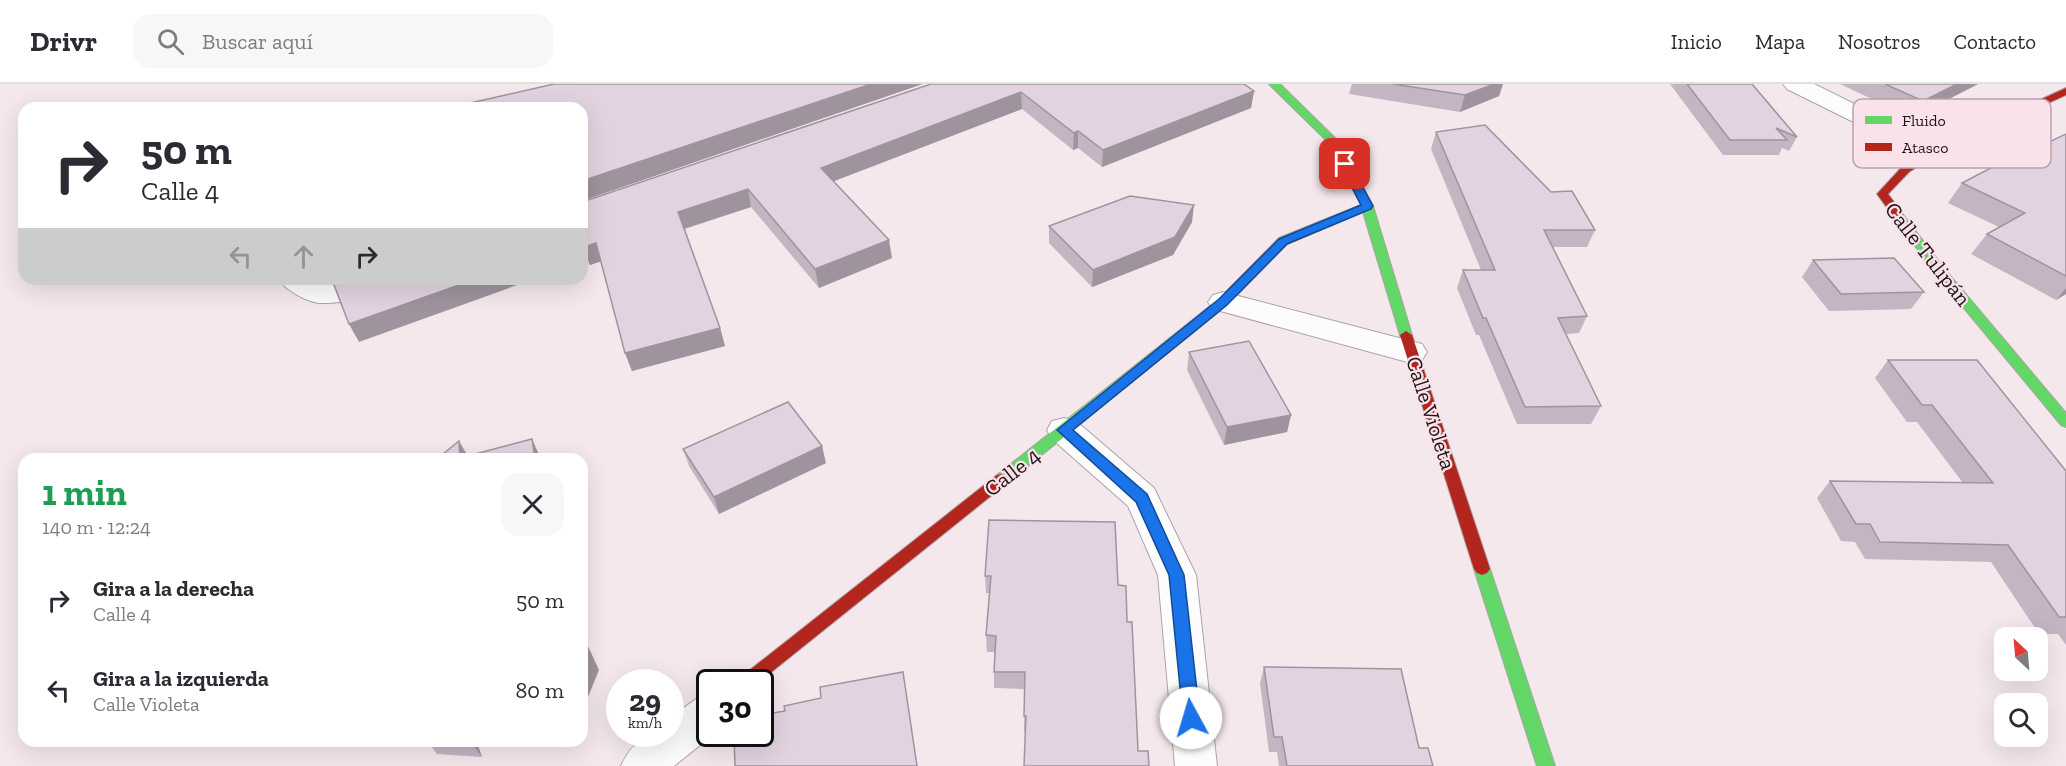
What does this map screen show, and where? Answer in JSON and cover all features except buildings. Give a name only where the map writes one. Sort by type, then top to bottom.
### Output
[{"type":"street","name":"Calle Violeta","points":[[1275,84],[1334,143],[1367,206],[1411,352],[1546,766]]},
{"type":"street","points":[[1795,84],[1853,112]]},
{"type":"street","name":"Calle Tulipán","points":[[2049,99],[2066,91]]},
{"type":"street","name":"Calle Tulipán","points":[[1908,168],[1882,194],[1943,275],[2066,422]]},
{"type":"street","name":"Calle 4","points":[[763,669],[1223,302],[1283,241],[1367,206]]},
{"type":"street","points":[[304,285],[318,293],[354,291],[371,285]]},
{"type":"street","points":[[1223,302],[1411,352]]},
{"type":"street","points":[[1064,430],[1142,498],[1176,575],[1196,766]]},
{"type":"street","points":[[642,766],[696,723]]},
{"type":"traffic: fast","points":[[1274,84],[1334,143],[1367,206],[1406,335]]},
{"type":"traffic: fast","points":[[1002,479],[1223,302],[1283,241],[1367,206]]},
{"type":"traffic: fast","points":[[1897,214],[1943,275],[2066,422]]},
{"type":"traffic: fast","points":[[1482,569],[1546,766]]},
{"type":"traffic: jam","points":[[2049,99],[2066,91]]},
{"type":"traffic: jam","points":[[1897,214],[1882,194],[1908,168]]},
{"type":"traffic: jam","points":[[1406,335],[1482,569]]},
{"type":"traffic: jam","points":[[763,669],[1002,479]]},
{"type":"route","points":[[1191,718],[1176,575],[1142,498],[1064,430],[1223,302],[1283,241],[1367,206],[1345,164]]}]
